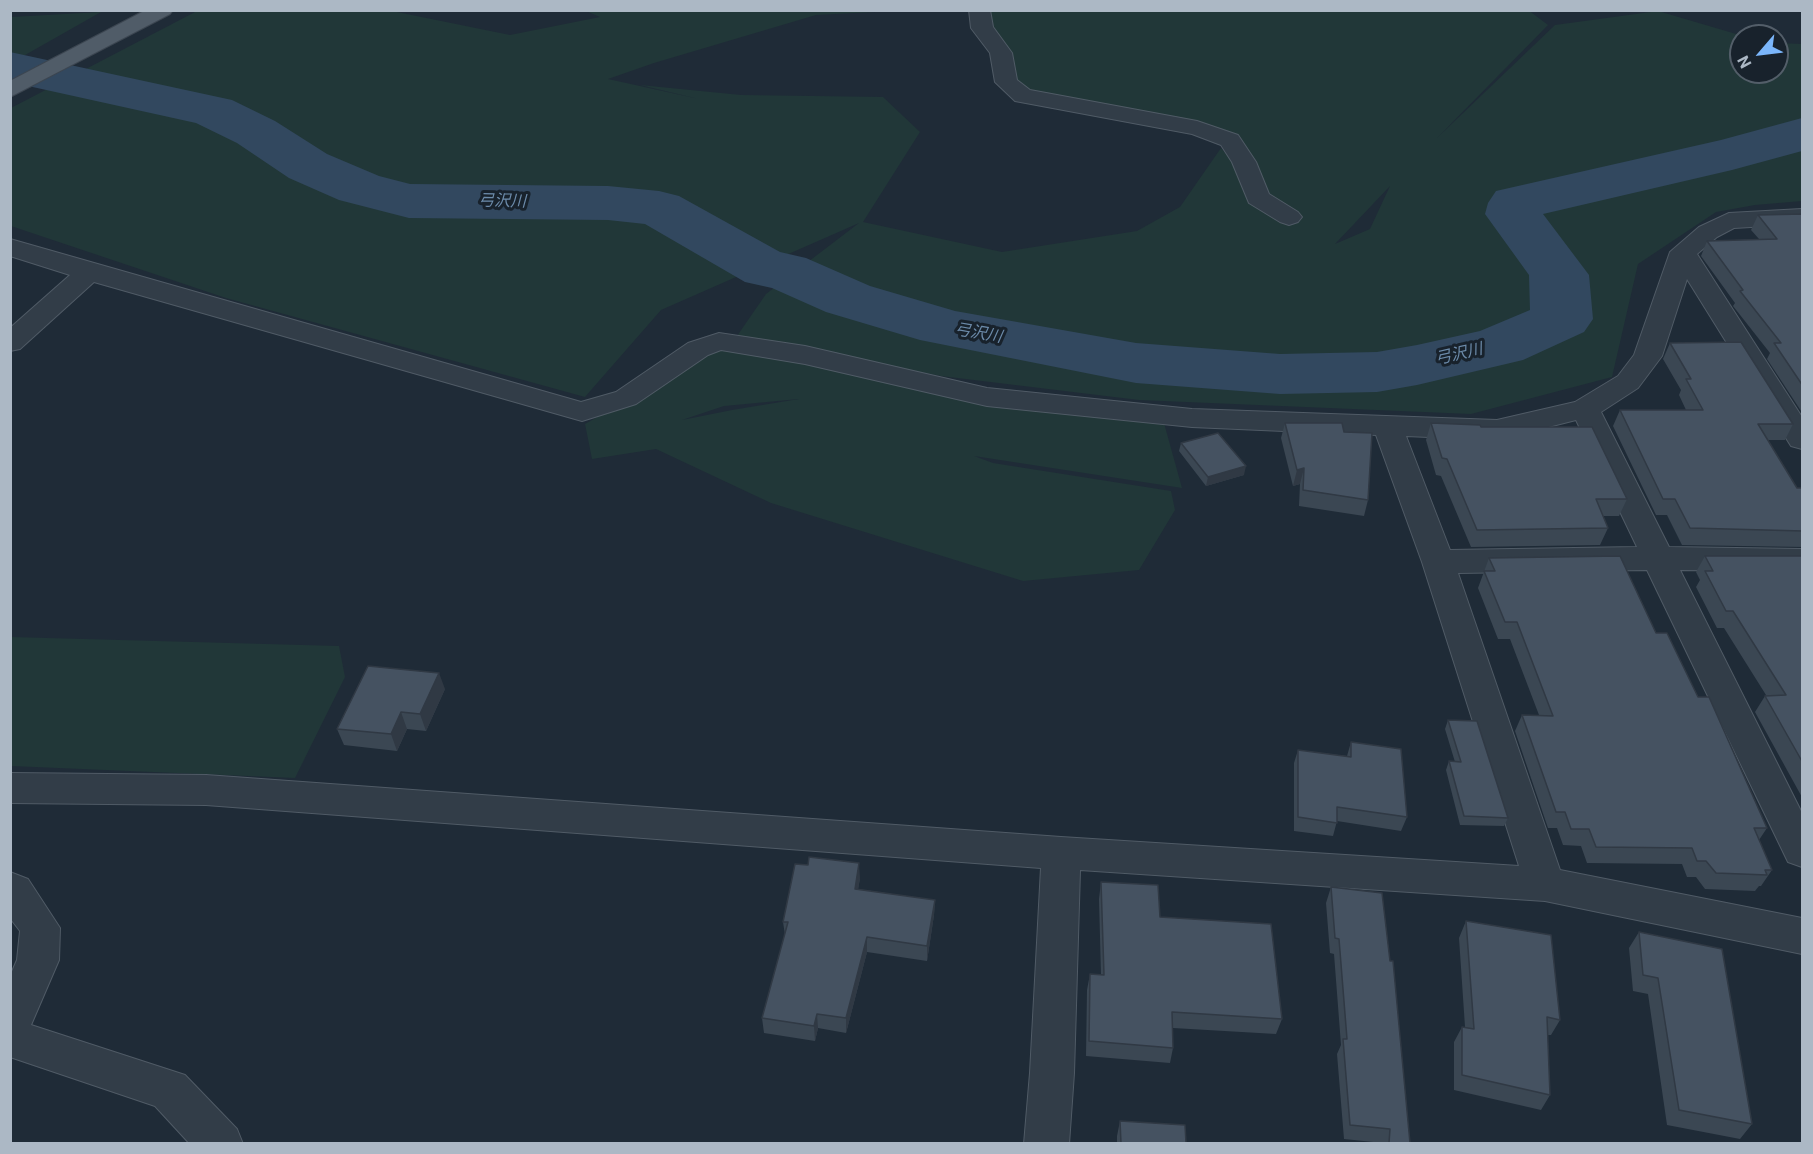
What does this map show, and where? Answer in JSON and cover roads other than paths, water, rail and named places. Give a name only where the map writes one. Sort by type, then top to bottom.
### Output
[{"type":"main road","points":[[10,90],[163,10]]},
{"type":"street","points":[[980,10],[982,28],[1001,53],[1006,82],[1023,96],[1197,128],[1230,140],[1244,162],[1258,198],[1289,217]]},
{"type":"street","points":[[10,247],[89,272],[582,412],[626,398],[698,349],[719,341],[805,355],[987,397],[1192,418],[1497,430],[1585,409],[1628,382],[1648,356],[1683,252],[1708,232],[1729,221],[1803,217]]},
{"type":"street","points":[[1683,252],[1803,439]]},
{"type":"street","points":[[10,343],[89,272]]},
{"type":"street","points":[[1585,409],[1803,850]]},
{"type":"street","points":[[1387,425],[1438,562],[1545,885]]},
{"type":"street","points":[[1438,562],[1660,558],[1803,560]]},
{"type":"street","points":[[10,788],[206,790],[1061,853],[1545,885],[1803,936]]},
{"type":"street","points":[[1046,1143],[1052,1073],[1061,853]]},
{"type":"street","points":[[10,889],[40,928],[38,960],[10,1026],[15,1039],[169,1090],[221,1143]]},
{"type":"waterway","name":"弓沢川","points":[[10,67],[213,111],[256,132],[308,166],[359,188],[409,201],[608,203],[659,208],[766,269],[785,271],[848,299],[942,327],[1136,363],[1280,374],[1377,372],[1417,365],[1500,346],[1562,319],[1559,275],[1514,214],[1516,203],[1732,154],[1802,134]]}]
